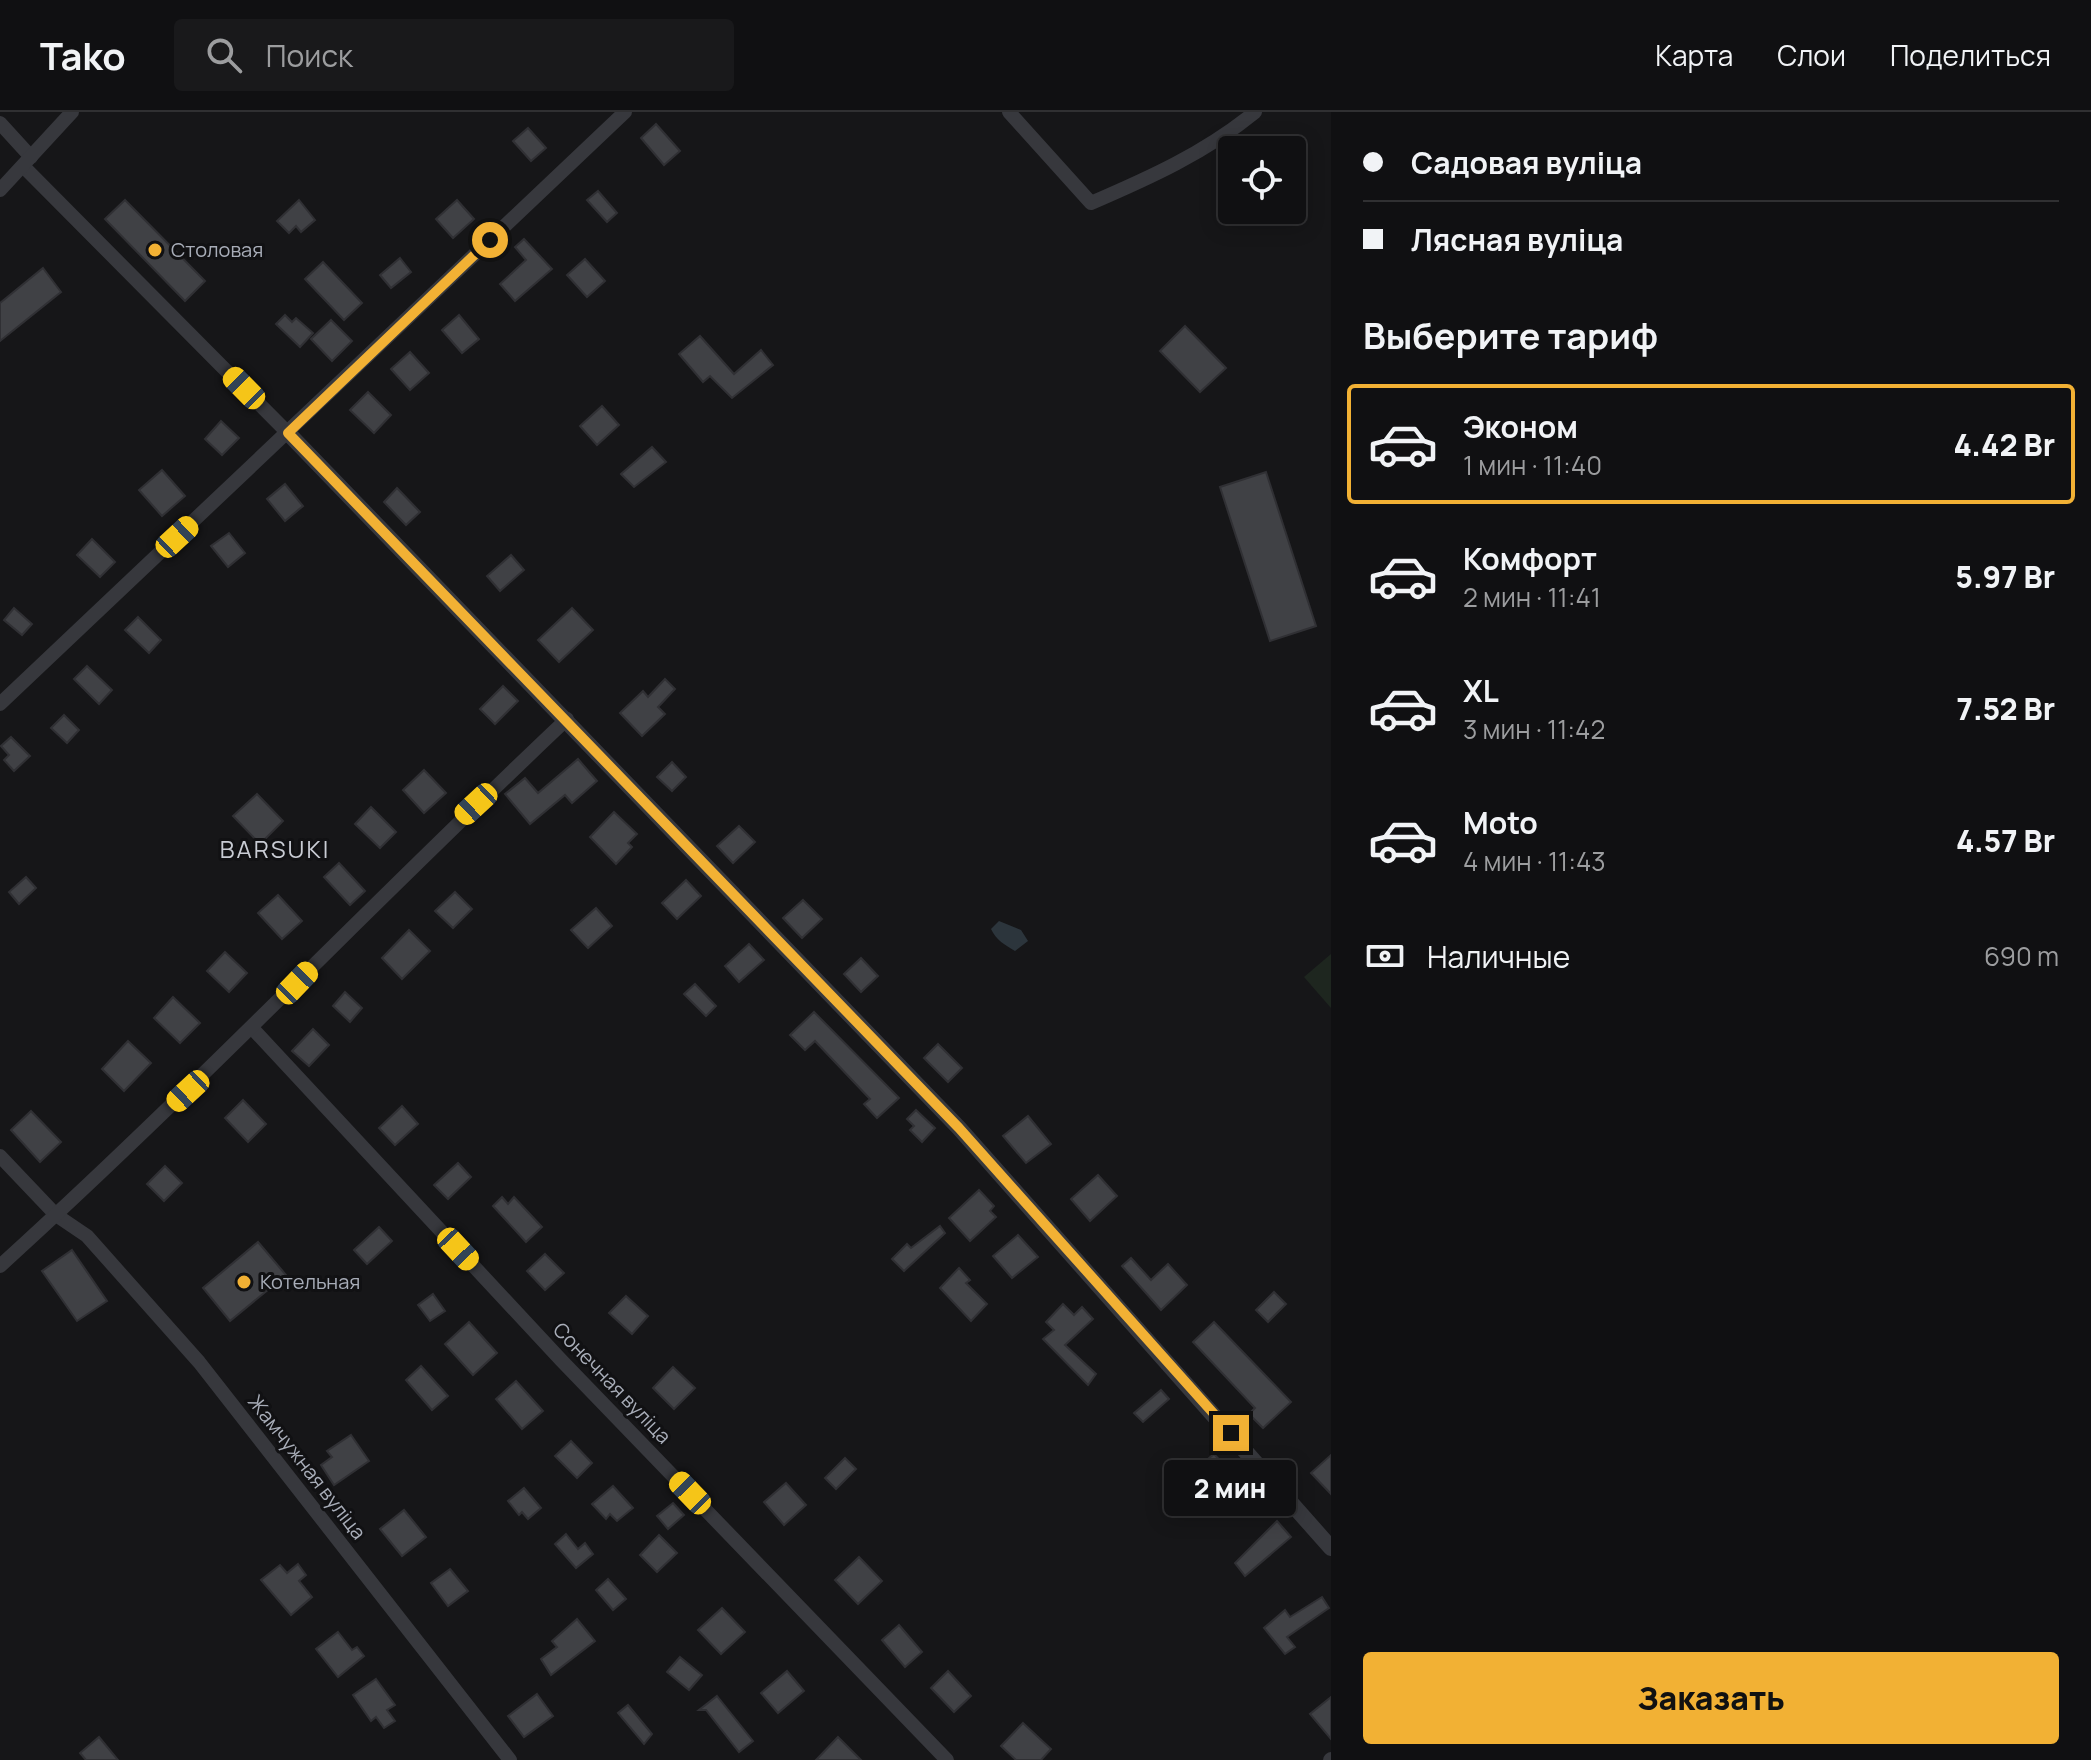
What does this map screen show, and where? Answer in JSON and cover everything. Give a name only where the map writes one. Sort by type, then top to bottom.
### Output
[{"type":"street","points":[[0,190],[72,112]]},
{"type":"street","points":[[0,704],[625,112]]},
{"type":"street","points":[[1009,112],[1091,203],[1174,167],[1230,132],[1255,112]]},
{"type":"street","points":[[0,123],[27,162],[959,1128],[1331,1548]]},
{"type":"street","points":[[0,1266],[253,1029],[407,869],[567,719]]},
{"type":"street","name":"Сонечная вуліца","points":[[253,1029],[561,1360],[947,1760]]},
{"type":"street","name":"Жамчужная вуліца","points":[[0,1156],[56,1215],[87,1236],[199,1362],[510,1760]]},
{"type":"shaded area","points":[[999,921],[1021,930],[1028,941],[1015,951],[1004,944],[991,929]]},
{"type":"shaded area","points":[[1331,954],[1331,1008],[1304,977]]},
{"type":"building","points":[[656,124],[680,151],[664,165],[641,138]]},
{"type":"building","points":[[528,128],[546,148],[531,161],[513,141]]},
{"type":"building","points":[[598,191],[617,213],[607,222],[587,200]]},
{"type":"building","name":"Столовая","points":[[125,200],[205,281],[185,301],[105,219]]},
{"type":"building","points":[[299,200],[315,220],[301,232],[296,226],[289,233],[277,221]]},
{"type":"building","points":[[457,200],[474,219],[453,238],[436,219]]},
{"type":"building","points":[[524,239],[552,269],[515,301],[500,284],[526,260],[515,247]]},
{"type":"building","points":[[400,258],[411,272],[391,288],[380,275]]},
{"type":"building","points":[[585,259],[605,281],[587,297],[567,275]]},
{"type":"building","points":[[323,262],[362,303],[344,320],[305,279]]},
{"type":"building","points":[[43,268],[61,292],[0,341],[0,303]]},
{"type":"building","points":[[285,315],[292,322],[296,318],[313,333],[300,347],[276,324]]},
{"type":"building","points":[[459,315],[479,339],[462,353],[442,330]]},
{"type":"building","points":[[331,320],[352,341],[332,361],[311,339]]},
{"type":"building","points":[[1185,326],[1226,368],[1200,392],[1160,351]]},
{"type":"building","points":[[700,336],[734,374],[761,350],[773,365],[732,398],[710,376],[703,382],[679,354]]},
{"type":"building","points":[[410,352],[429,373],[410,390],[391,369]]},
{"type":"building","points":[[368,392],[391,415],[374,433],[350,410]]},
{"type":"building","points":[[602,406],[619,425],[597,445],[580,426]]},
{"type":"building","points":[[221,421],[239,438],[222,455],[205,439]]},
{"type":"building","points":[[652,447],[666,462],[634,487],[621,474]]},
{"type":"building","points":[[162,470],[185,496],[162,516],[139,490]]},
{"type":"building","points":[[1266,472],[1316,626],[1270,641],[1220,487]]},
{"type":"building","points":[[285,484],[303,506],[285,521],[267,499]]},
{"type":"building","points":[[397,488],[420,512],[406,525],[384,502]]},
{"type":"building","points":[[229,533],[245,553],[228,567],[211,546]]},
{"type":"building","points":[[92,539],[115,562],[100,577],[77,555]]},
{"type":"building","points":[[511,555],[524,570],[500,591],[487,576]]},
{"type":"building","points":[[14,608],[32,624],[22,635],[4,620]]},
{"type":"building","points":[[572,608],[593,630],[559,662],[538,640]]},
{"type":"building","points":[[138,617],[161,640],[149,653],[125,630]]},
{"type":"building","points":[[87,666],[112,690],[99,704],[74,679]]},
{"type":"building","points":[[665,679],[675,689],[658,707],[665,714],[642,736],[620,713],[643,691],[648,697]]},
{"type":"building","points":[[503,686],[518,701],[495,724],[480,709]]},
{"type":"building","points":[[64,715],[79,730],[67,743],[51,728]]},
{"type":"building","points":[[11,737],[30,756],[14,771],[4,760],[9,755],[1,746]]},
{"type":"building","points":[[578,759],[597,781],[572,803],[565,795],[530,824],[505,794],[525,778],[538,793]]},
{"type":"building","points":[[672,762],[686,777],[672,791],[657,777]]},
{"type":"building","points":[[424,770],[446,793],[424,813],[403,790]]},
{"type":"building","points":[[257,794],[283,821],[260,844],[233,816]]},
{"type":"building","points":[[371,807],[396,832],[380,848],[355,824]]},
{"type":"building","points":[[614,812],[637,834],[628,843],[632,847],[616,864],[590,837]]},
{"type":"building","points":[[739,826],[755,842],[733,863],[717,846]]},
{"type":"building","points":[[339,863],[365,891],[350,905],[324,877]]},
{"type":"building","points":[[26,877],[36,888],[19,904],[9,892]]},
{"type":"building","points":[[686,880],[701,896],[677,919],[662,903]]},
{"type":"building","points":[[455,892],[472,909],[453,928],[435,911]]},
{"type":"building","points":[[278,895],[302,921],[282,939],[258,913]]},
{"type":"building","points":[[803,900],[822,919],[802,938],[783,918]]},
{"type":"building","points":[[596,908],[612,926],[588,948],[571,930]]},
{"type":"building","points":[[409,930],[430,951],[402,979],[382,958]]},
{"type":"building","points":[[749,944],[764,960],[739,982],[725,966]]},
{"type":"building","points":[[225,952],[247,973],[229,992],[207,971]]},
{"type":"building","points":[[861,958],[878,976],[861,992],[844,974]]},
{"type":"building","points":[[695,984],[716,1006],[706,1016],[684,994]]},
{"type":"building","points":[[345,992],[362,1008],[350,1022],[333,1006]]},
{"type":"building","points":[[173,997],[200,1023],[180,1043],[154,1018]]},
{"type":"building","points":[[814,1012],[899,1098],[877,1118],[864,1104],[870,1099],[815,1041],[805,1050],[790,1035]]},
{"type":"building","points":[[313,1029],[329,1045],[309,1066],[292,1051]]},
{"type":"building","points":[[128,1041],[151,1063],[124,1091],[102,1069]]},
{"type":"building","points":[[938,1044],[962,1068],[948,1082],[924,1058]]},
{"type":"building","points":[[243,1100],[266,1124],[248,1142],[225,1118]]},
{"type":"building","points":[[402,1106],[418,1124],[395,1145],[379,1128]]},
{"type":"building","points":[[916,1110],[935,1128],[922,1142],[910,1130],[914,1126],[907,1119]]},
{"type":"building","points":[[31,1111],[61,1142],[40,1162],[11,1130]]},
{"type":"building","points":[[1028,1116],[1051,1144],[1026,1163],[1003,1136]]},
{"type":"building","points":[[458,1163],[471,1177],[448,1199],[434,1185]]},
{"type":"building","points":[[165,1166],[182,1183],[164,1201],[147,1184]]},
{"type":"building","points":[[1098,1175],[1117,1196],[1090,1221],[1071,1199]]},
{"type":"building","points":[[979,1190],[994,1206],[990,1211],[996,1217],[970,1241],[949,1218]]},
{"type":"building","points":[[502,1197],[508,1204],[514,1197],[542,1227],[526,1242],[493,1206]]},
{"type":"building","points":[[940,1226],[945,1233],[904,1271],[892,1259],[907,1244],[911,1248]]},
{"type":"building","points":[[379,1227],[392,1241],[367,1264],[354,1250]]},
{"type":"building","points":[[1018,1235],[1038,1257],[1012,1278],[993,1256]]},
{"type":"building","name":"Котельная","points":[[258,1242],[286,1275],[230,1321],[203,1288]]},
{"type":"building","points":[[72,1250],[107,1301],[77,1321],[42,1271]]},
{"type":"building","points":[[545,1254],[564,1273],[545,1290],[527,1271]]},
{"type":"building","points":[[1131,1258],[1151,1280],[1168,1264],[1187,1285],[1161,1310],[1122,1266]]},
{"type":"building","points":[[959,1268],[970,1280],[966,1283],[987,1304],[971,1321],[940,1288]]},
{"type":"building","points":[[1274,1292],[1286,1304],[1268,1322],[1256,1310]]},
{"type":"building","points":[[433,1294],[445,1311],[430,1321],[418,1305]]},
{"type":"building","points":[[626,1296],[648,1316],[632,1334],[609,1313]]},
{"type":"building","points":[[1063,1304],[1074,1315],[1082,1307],[1093,1319],[1065,1345],[1096,1374],[1088,1385],[1043,1339],[1054,1330],[1046,1322]]},
{"type":"building","points":[[469,1322],[497,1353],[473,1375],[445,1344]]},
{"type":"building","points":[[1214,1322],[1291,1402],[1263,1428],[1249,1414],[1255,1408],[1193,1342]]},
{"type":"building","points":[[421,1366],[448,1396],[432,1410],[406,1380]]},
{"type":"building","points":[[673,1367],[695,1388],[674,1409],[653,1388]]},
{"type":"building","points":[[516,1381],[543,1411],[522,1429],[496,1399]]},
{"type":"building","points":[[1161,1390],[1169,1399],[1143,1422],[1134,1413]]},
{"type":"building","points":[[351,1435],[369,1461],[334,1485],[321,1465],[332,1457],[327,1451]]},
{"type":"building","points":[[571,1441],[592,1463],[577,1478],[555,1456]]},
{"type":"building","points":[[1214,1454],[1223,1464],[1203,1482],[1194,1471]]},
{"type":"building","points":[[1331,1455],[1331,1494],[1311,1473]]},
{"type":"building","points":[[845,1458],[856,1469],[836,1489],[825,1478]]},
{"type":"building","points":[[786,1483],[806,1505],[784,1525],[764,1502]]},
{"type":"building","points":[[613,1486],[633,1508],[617,1521],[610,1514],[606,1519],[592,1504]]},
{"type":"building","points":[[524,1488],[541,1508],[528,1519],[522,1512],[519,1515],[508,1501]]},
{"type":"building","points":[[673,1503],[684,1515],[668,1529],[657,1516]]},
{"type":"building","points":[[404,1510],[426,1537],[402,1556],[380,1529]]},
{"type":"building","points":[[1277,1521],[1291,1537],[1245,1576],[1235,1563]]},
{"type":"building","points":[[566,1534],[578,1549],[585,1543],[593,1554],[576,1568],[555,1544]]},
{"type":"building","points":[[659,1535],[677,1553],[657,1572],[640,1555]]},
{"type":"building","points":[[859,1557],[882,1581],[858,1604],[835,1580]]},
{"type":"building","points":[[298,1564],[306,1575],[299,1581],[312,1597],[291,1615],[261,1580],[280,1565],[287,1573]]},
{"type":"building","points":[[450,1569],[468,1591],[448,1606],[431,1583]]},
{"type":"building","points":[[608,1579],[626,1599],[613,1610],[596,1590]]},
{"type":"building","points":[[1322,1597],[1329,1608],[1287,1637],[1295,1647],[1285,1654],[1264,1628],[1285,1610],[1290,1617]]},
{"type":"building","points":[[722,1608],[745,1632],[721,1654],[698,1630]]},
{"type":"building","points":[[577,1619],[595,1641],[551,1675],[541,1659],[557,1647],[552,1641]]},
{"type":"building","points":[[899,1625],[922,1652],[905,1667],[882,1640]]},
{"type":"building","points":[[338,1632],[352,1650],[357,1647],[364,1656],[338,1677],[316,1649]]},
{"type":"building","points":[[680,1657],[702,1675],[689,1690],[667,1672]]},
{"type":"building","points":[[787,1671],[804,1691],[778,1713],[761,1693]]},
{"type":"building","points":[[948,1671],[971,1696],[954,1712],[931,1688]]},
{"type":"building","points":[[376,1679],[395,1705],[387,1710],[395,1721],[384,1728],[376,1717],[371,1721],[353,1695]]},
{"type":"building","points":[[537,1694],[553,1716],[524,1737],[508,1716]]},
{"type":"building","points":[[717,1696],[753,1741],[739,1752],[706,1710],[699,1710]]},
{"type":"building","points":[[1331,1697],[1331,1739],[1310,1714]]},
{"type":"building","points":[[628,1705],[652,1734],[644,1744],[618,1713]]},
{"type":"building","points":[[1023,1723],[1051,1749],[1041,1760],[1016,1760],[1001,1746]]},
{"type":"building","points":[[99,1737],[118,1760],[86,1760],[80,1753]]},
{"type":"building","points":[[838,1737],[861,1760],[816,1760]]},
{"type":"place","name":"Столовая","points":[[155,250]]},
{"type":"place","name":"Котельная","points":[[244,1282]]},
{"type":"district","name":"BARSUKI","points":[[275,850]]},
{"type":"route","points":[[490,240],[288,433],[959,1128],[1231,1433]]}]
